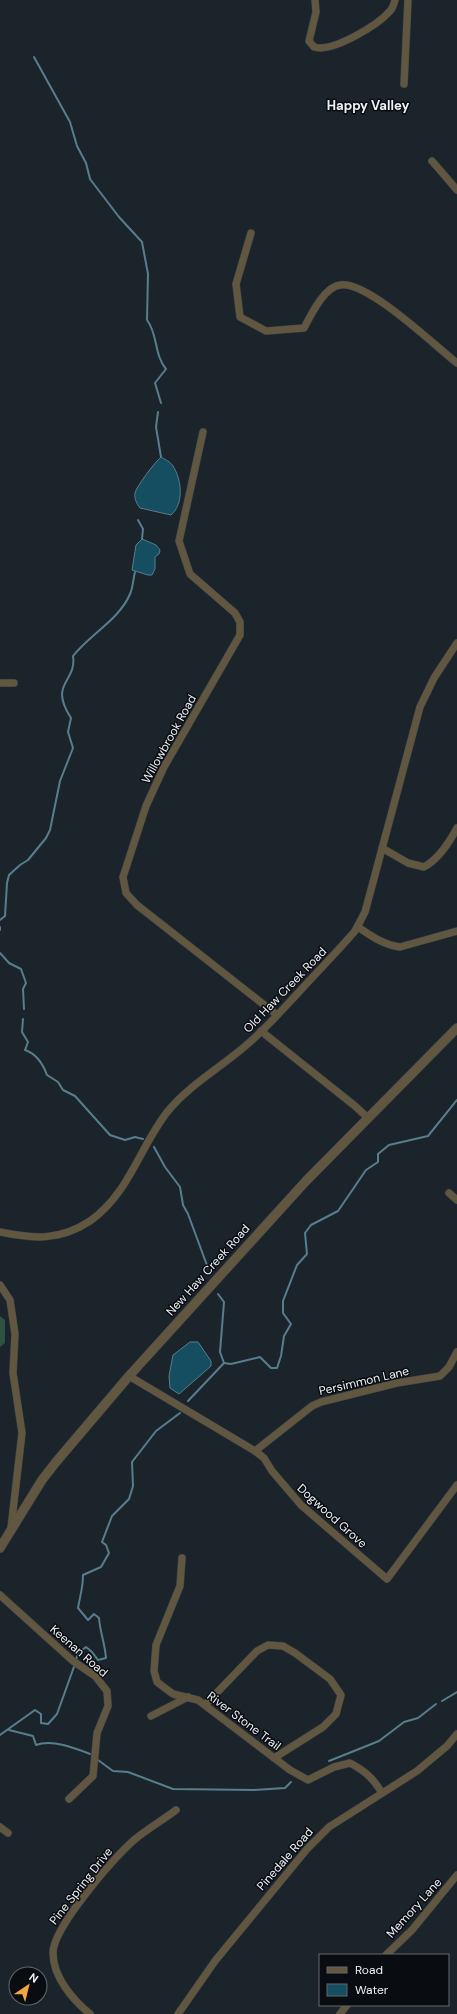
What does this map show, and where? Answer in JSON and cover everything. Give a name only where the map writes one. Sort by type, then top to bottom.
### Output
[{"type":"street","points":[[315,0],[316,12],[309,41],[314,47],[320,49],[339,43],[374,26],[390,12],[394,0]]},
{"type":"street","points":[[404,84],[408,0]]},
{"type":"street","points":[[432,161],[457,190]]},
{"type":"street","points":[[251,233],[236,284],[240,317],[266,331],[304,328],[320,299],[340,284],[358,288],[392,309],[457,363]]},
{"type":"street","name":"Willowbrook Road","points":[[203,432],[179,541],[190,574],[235,613],[240,622],[240,635],[161,773],[146,806],[127,861],[123,881],[126,893],[137,904],[277,1014]]},
{"type":"street","name":"Old Haw Creek Road","points":[[0,1232],[49,1238],[58,1236],[91,1220],[104,1208],[129,1177],[157,1127],[168,1111],[187,1093],[232,1058],[261,1031],[358,927],[365,912],[420,707],[434,678],[457,643]]},
{"type":"street","points":[[0,683],[14,683]]},
{"type":"street","points":[[382,848],[408,863],[424,867],[432,862],[442,851],[457,828]]},
{"type":"street","points":[[358,927],[380,941],[392,946],[400,947],[457,931]]},
{"type":"street","name":"New Haw Creek Road","points":[[0,1548],[56,1462],[129,1376],[306,1181],[457,1028]]},
{"type":"street","points":[[261,1031],[368,1118]]},
{"type":"street","points":[[449,1193],[457,1200]]},
{"type":"street","points":[[0,1285],[10,1300],[15,1334],[13,1373],[22,1433],[10,1534]]},
{"type":"street","name":"Persimmon Lane","points":[[255,1451],[312,1406],[321,1402],[397,1383],[440,1376],[449,1368],[457,1352]]},
{"type":"street","name":"Dogwood Grove","points":[[129,1376],[255,1451],[264,1458],[275,1475],[301,1505],[387,1579],[457,1486]]},
{"type":"street","name":"River Stone Trail","points":[[182,1558],[180,1586],[156,1645],[154,1671],[157,1682],[173,1694],[198,1700],[290,1770],[308,1780],[334,1767],[350,1763],[365,1771],[382,1793]]},
{"type":"street","name":"Keenan Road","points":[[0,1595],[73,1661],[101,1682],[107,1692],[108,1701],[97,1733],[93,1776],[69,1799]]},
{"type":"street","points":[[205,1705],[257,1651],[268,1645],[282,1646],[295,1652],[330,1679],[340,1695],[336,1714],[323,1727],[274,1758]]},
{"type":"street","points":[[151,1716],[188,1698]]},
{"type":"street","name":"Pinedale Road","points":[[178,2014],[215,1961],[307,1848],[329,1827],[417,1771],[447,1746],[457,1734]]},
{"type":"street","name":"Pine Spring Drive","points":[[90,2014],[71,1996],[62,1981],[52,1953],[56,1936],[117,1857],[135,1840],[176,1810]]},
{"type":"street","points":[[0,1827],[8,1833]]},
{"type":"street","name":"Memory Lane","points":[[387,1954],[412,1930],[457,1875]]},
{"type":"street","points":[[340,2014],[347,2006]]},
{"type":"green space","points":[[0,1316],[5,1320],[5,1343],[0,1347]]},
{"type":"water","points":[[161,457],[172,465],[180,485],[180,498],[178,505],[171,515],[140,508],[135,497],[136,490],[150,469]]},
{"type":"water","points":[[142,539],[156,545],[160,550],[159,554],[155,557],[155,569],[152,575],[132,570],[136,545]]},
{"type":"water","points":[[190,1342],[198,1342],[211,1361],[211,1366],[179,1394],[170,1388],[169,1376],[173,1355]]},
{"type":"waterway","points":[[34,57],[70,122],[77,146],[86,163],[90,179],[119,217],[142,242],[148,274],[147,320],[153,332],[162,363],[166,369],[155,383],[161,403]]},
{"type":"waterway","points":[[158,412],[156,427],[161,457]]},
{"type":"waterway","points":[[138,520],[143,529],[142,539]]},
{"type":"waterway","points":[[0,920],[5,916],[7,883],[9,875],[28,860],[46,838],[50,830],[60,781],[73,748],[68,732],[71,718],[62,697],[65,684],[73,665],[73,656],[119,612],[131,592],[135,572]]},
{"type":"waterway","points":[[0,953],[9,963],[21,969],[26,983],[23,989],[24,1009]]},
{"type":"waterway","points":[[23,1019],[22,1032],[28,1042],[25,1050],[33,1054],[39,1060],[47,1075],[58,1082],[63,1090],[75,1096],[110,1135],[125,1140],[135,1137],[143,1139]]},
{"type":"waterway","points":[[224,1363],[231,1364],[260,1357],[271,1368],[277,1368],[281,1356],[284,1336],[291,1324],[283,1313],[283,1301],[297,1265],[307,1254],[305,1233],[311,1225],[338,1211],[366,1170],[378,1162],[378,1154],[389,1145],[428,1136],[457,1100]]},
{"type":"waterway","points":[[154,1147],[165,1167],[180,1187],[183,1205],[188,1214],[208,1268]]},
{"type":"waterway","points":[[218,1294],[224,1302],[220,1352],[224,1363]]},
{"type":"waterway","points":[[188,1401],[224,1363]]},
{"type":"waterway","points":[[76,1660],[78,1653],[86,1647],[98,1660],[106,1658],[99,1618],[94,1614],[88,1620],[78,1608],[83,1575],[101,1567],[109,1553],[106,1545],[102,1542],[112,1516],[129,1499],[133,1486],[132,1462],[156,1431],[180,1413]]},
{"type":"waterway","points":[[0,1735],[35,1710],[41,1714],[41,1723],[48,1724],[57,1714],[75,1664]]},
{"type":"waterway","points":[[442,1701],[457,1692]]},
{"type":"waterway","points":[[329,1761],[379,1741],[404,1722],[418,1718],[436,1704]]},
{"type":"waterway","points":[[9,1730],[33,1736],[36,1745],[42,1743],[56,1744],[71,1747],[90,1754]]},
{"type":"waterway","points":[[98,1760],[113,1771],[128,1772],[173,1789],[254,1790],[285,1788],[291,1782]]},
{"type":"district","name":"Happy Valley","points":[[368,105]]}]
